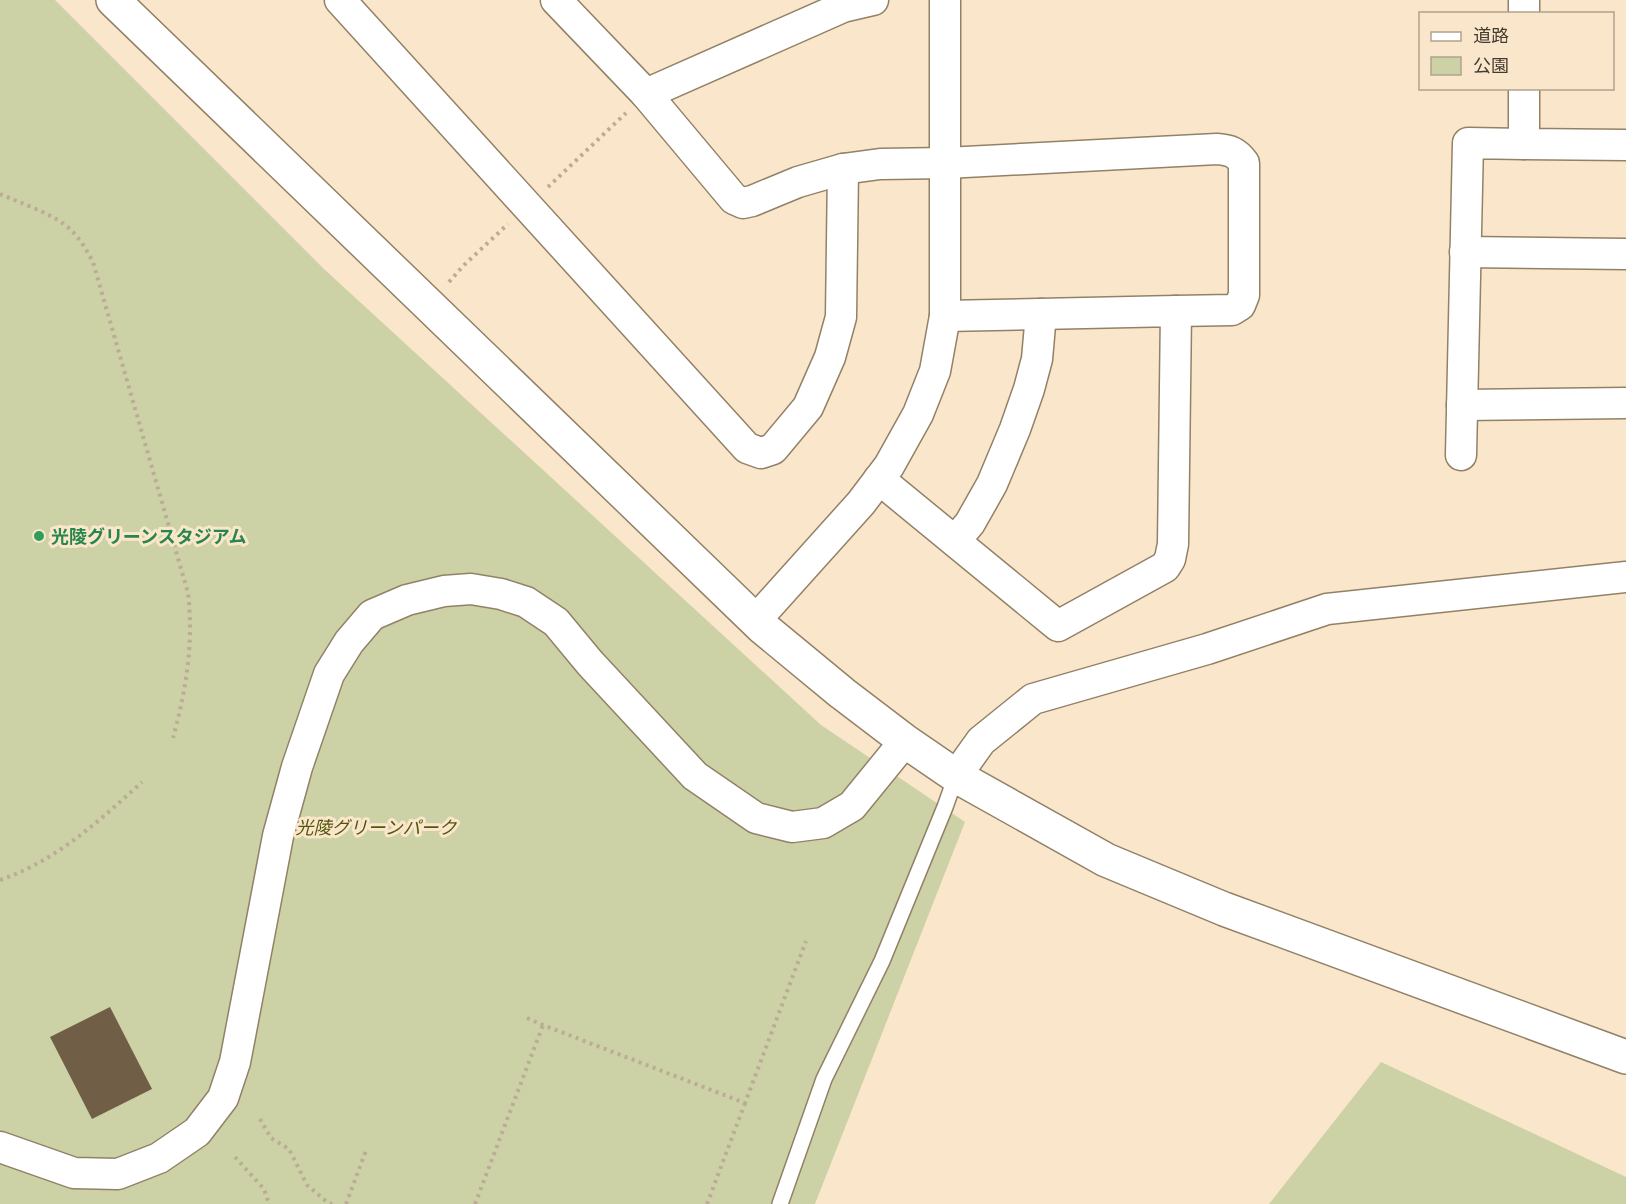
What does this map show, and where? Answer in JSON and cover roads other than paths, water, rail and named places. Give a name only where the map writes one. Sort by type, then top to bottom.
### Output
[{"type":"street","points":[[113,0],[756,621],[842,693],[905,741],[956,776],[1117,865],[1224,909],[1626,1057]]},
{"type":"street","points":[[340,0],[747,448],[761,453],[773,449],[807,407],[830,357],[841,317],[843,169]]},
{"type":"street","points":[[555,0],[646,94],[734,199],[742,203],[798,182],[843,169],[880,164],[946,163],[1217,149],[1237,153],[1244,162],[1244,295],[1240,305],[1232,310],[945,316]]},
{"type":"street","points":[[646,94],[843,7],[873,0]]},
{"type":"street","points":[[756,621],[861,503],[890,466],[918,414],[935,371],[945,316],[945,0]]},
{"type":"street","points":[[1524,90],[1524,144]]},
{"type":"street","points":[[1461,455],[1468,143],[1626,145]]},
{"type":"street","points":[[1466,252],[1626,254]]},
{"type":"street","points":[[879,479],[1058,626],[1165,567],[1170,559],[1173,544],[1176,311]]},
{"type":"street","points":[[955,541],[970,523],[992,484],[1015,429],[1037,359],[1041,314]]},
{"type":"street","points":[[1462,405],[1626,403]]},
{"type":"street","points":[[956,776],[981,741],[1033,699],[1207,649],[1327,609],[1626,577]]},
{"type":"street","points":[[0,1147],[74,1173],[118,1174],[159,1158],[197,1132],[223,1098],[235,1062],[278,836],[297,767],[329,674],[349,642],[372,615],[407,600],[444,591],[471,589],[501,594],[526,602],[556,622],[590,663],[695,776],[756,818],[792,827],[823,823],[852,806],[905,741]]},
{"type":"lane","points":[[780,1204],[824,1079],[882,960],[956,776]]},
{"type":"place","name":"光陵グリーンスタジアム","points":[[39,536]]},
{"type":"park label","name":"光陵グリーンパーク","points":[[376,827]]}]
